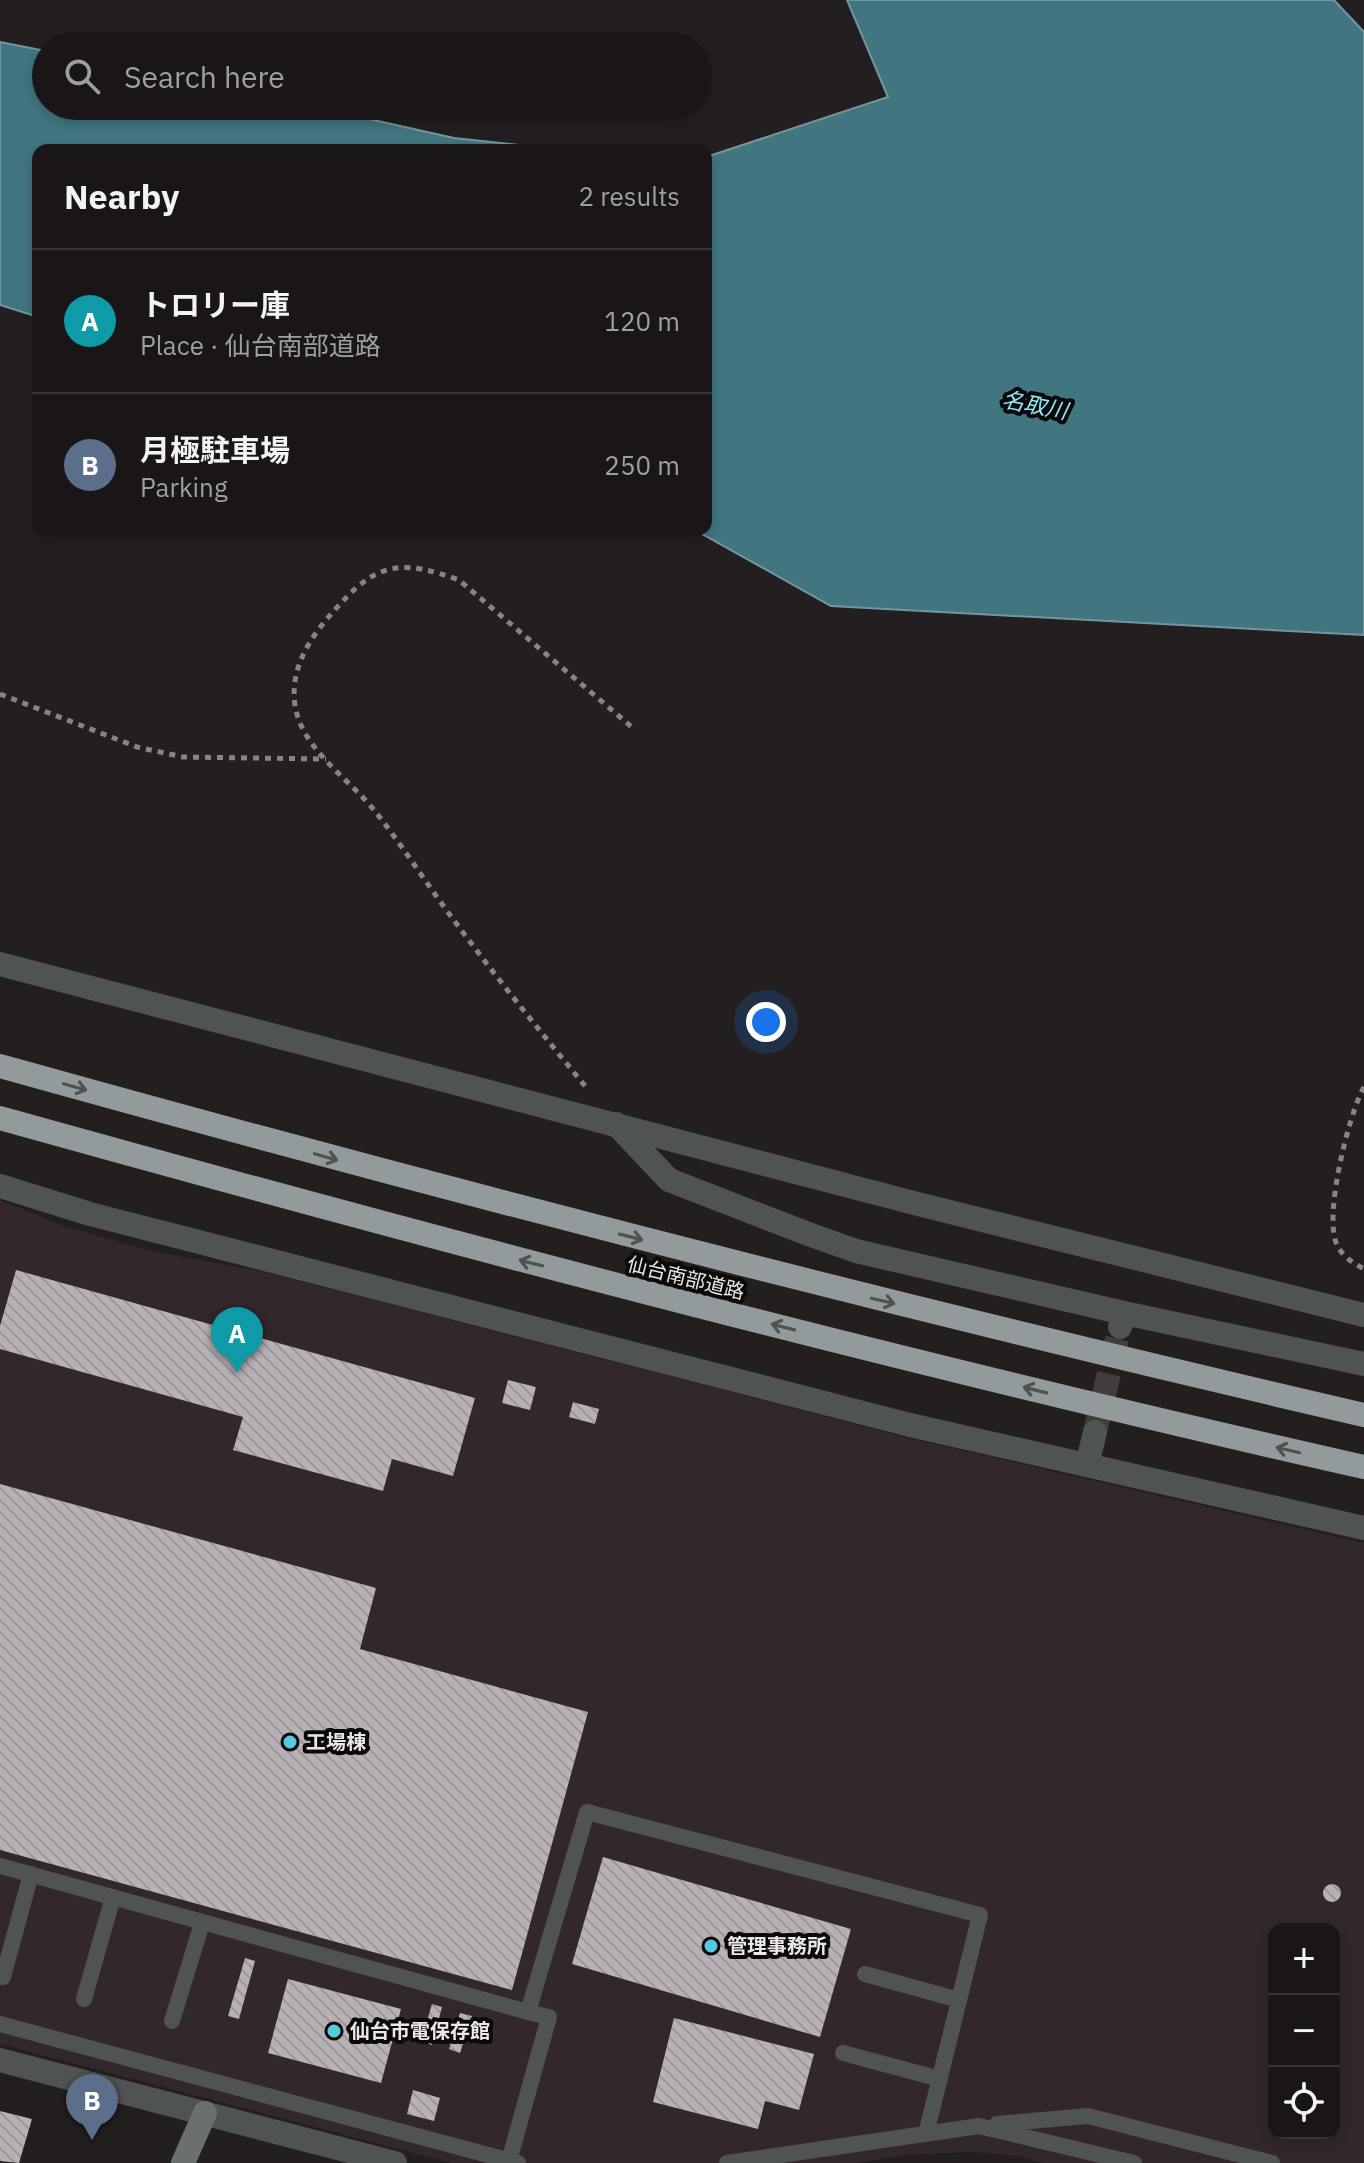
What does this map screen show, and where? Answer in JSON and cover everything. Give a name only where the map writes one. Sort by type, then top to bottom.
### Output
[{"type":"highway","name":"仙台南部道路","points":[[0,1066],[414,1181],[810,1283],[1364,1415]]},
{"type":"highway","name":"仙台南部道路","points":[[0,1118],[437,1240],[1142,1417],[1364,1467]]},
{"type":"street","points":[[0,964],[929,1207],[1364,1315]]},
{"type":"street","points":[[616,1124],[669,1180],[856,1251],[1122,1320],[1364,1364]]},
{"type":"street","points":[[0,1186],[90,1214],[894,1421],[1364,1528]]},
{"type":"street","points":[[1087,1465],[1095,1432]]},
{"type":"street","points":[[0,2060],[395,2163]]},
{"type":"street","points":[[183,2163],[205,2113]]},
{"type":"lane","points":[[528,2012],[587,1812],[980,1915],[926,2134]]},
{"type":"lane","points":[[0,1866],[549,2017],[514,2162],[0,2024]]},
{"type":"lane","points":[[3,1977],[31,1874]]},
{"type":"lane","points":[[84,1999],[113,1897]]},
{"type":"lane","points":[[172,2021],[202,1923]]},
{"type":"lane","points":[[865,1974],[959,2000]]},
{"type":"lane","points":[[843,2053],[940,2079]]},
{"type":"lane","points":[[727,2163],[979,2126],[1088,2116],[1272,2163]]},
{"type":"lane","points":[[979,2126],[1134,2163]]},
{"type":"path","points":[[616,1124],[487,965],[374,810],[309,739],[295,705],[297,667],[318,627],[361,581],[393,566],[424,568],[459,580],[633,728]]},
{"type":"path","points":[[0,694],[137,747],[183,757],[327,759]]},
{"type":"path","points":[[1364,1087],[1346,1125],[1335,1199],[1335,1243],[1349,1261],[1364,1269]]},
{"type":"shaded area","points":[[0,1200],[64,1226],[155,1252],[265,1272],[917,1440],[1364,1543],[1364,2163],[1043,2163],[1017,2156],[970,2152],[906,2155],[855,2163],[451,2163],[0,2044]]},
{"type":"water","name":"名取川","points":[[847,0],[1334,0],[1364,32],[1364,635],[831,606],[706,536],[712,536],[712,155],[888,97]]},
{"type":"water","points":[[0,42],[32,48],[32,120],[374,120],[454,138],[510,144],[32,144],[32,315],[0,305]]},
{"type":"building","points":[[16,1270],[475,1398],[453,1476],[392,1459],[383,1491],[233,1450],[243,1417],[0,1349],[0,1326]]},
{"type":"building","points":[[508,1380],[536,1387],[530,1410],[502,1403]]},
{"type":"building","points":[[573,1402],[599,1409],[595,1424],[569,1417]]},
{"type":"building","name":"工場棟","points":[[0,1484],[376,1588],[360,1649],[588,1712],[512,1990],[0,1850]]},
{"type":"building","name":"管理事務所","points":[[603,1857],[851,1929],[820,2037],[572,1964]]},
{"type":"building","points":[[1328,1884],[1336,1884],[1341,1893],[1339,1900],[1328,1902],[1323,1897],[1323,1889]]},
{"type":"building","points":[[245,1958],[255,1961],[239,2019],[228,2016]]},
{"type":"building","name":"仙台市電保存館","points":[[288,1979],[401,2009],[381,2083],[268,2053]]},
{"type":"building","points":[[432,2004],[442,2007],[432,2045],[421,2041]]},
{"type":"building","points":[[460,2013],[472,2016],[460,2053],[449,2049]]},
{"type":"building","points":[[674,2018],[814,2054],[799,2110],[765,2101],[758,2129],[653,2102]]},
{"type":"building","points":[[413,2090],[440,2098],[434,2121],[407,2114]]},
{"type":"building","points":[[0,2111],[32,2119],[19,2163],[0,2161]]},
{"type":"tunnel","points":[[1095,1432],[1120,1327]]},
{"type":"place","name":"トロリー庫","points":[[237,1373]]},
{"type":"place","name":"工場棟","points":[[290,1742]]},
{"type":"place","name":"管理事務所","points":[[711,1946]]},
{"type":"place","name":"仙台市電保存館","points":[[334,2031]]},
{"type":"place","name":"月極駐車場","points":[[92,2140]]}]
